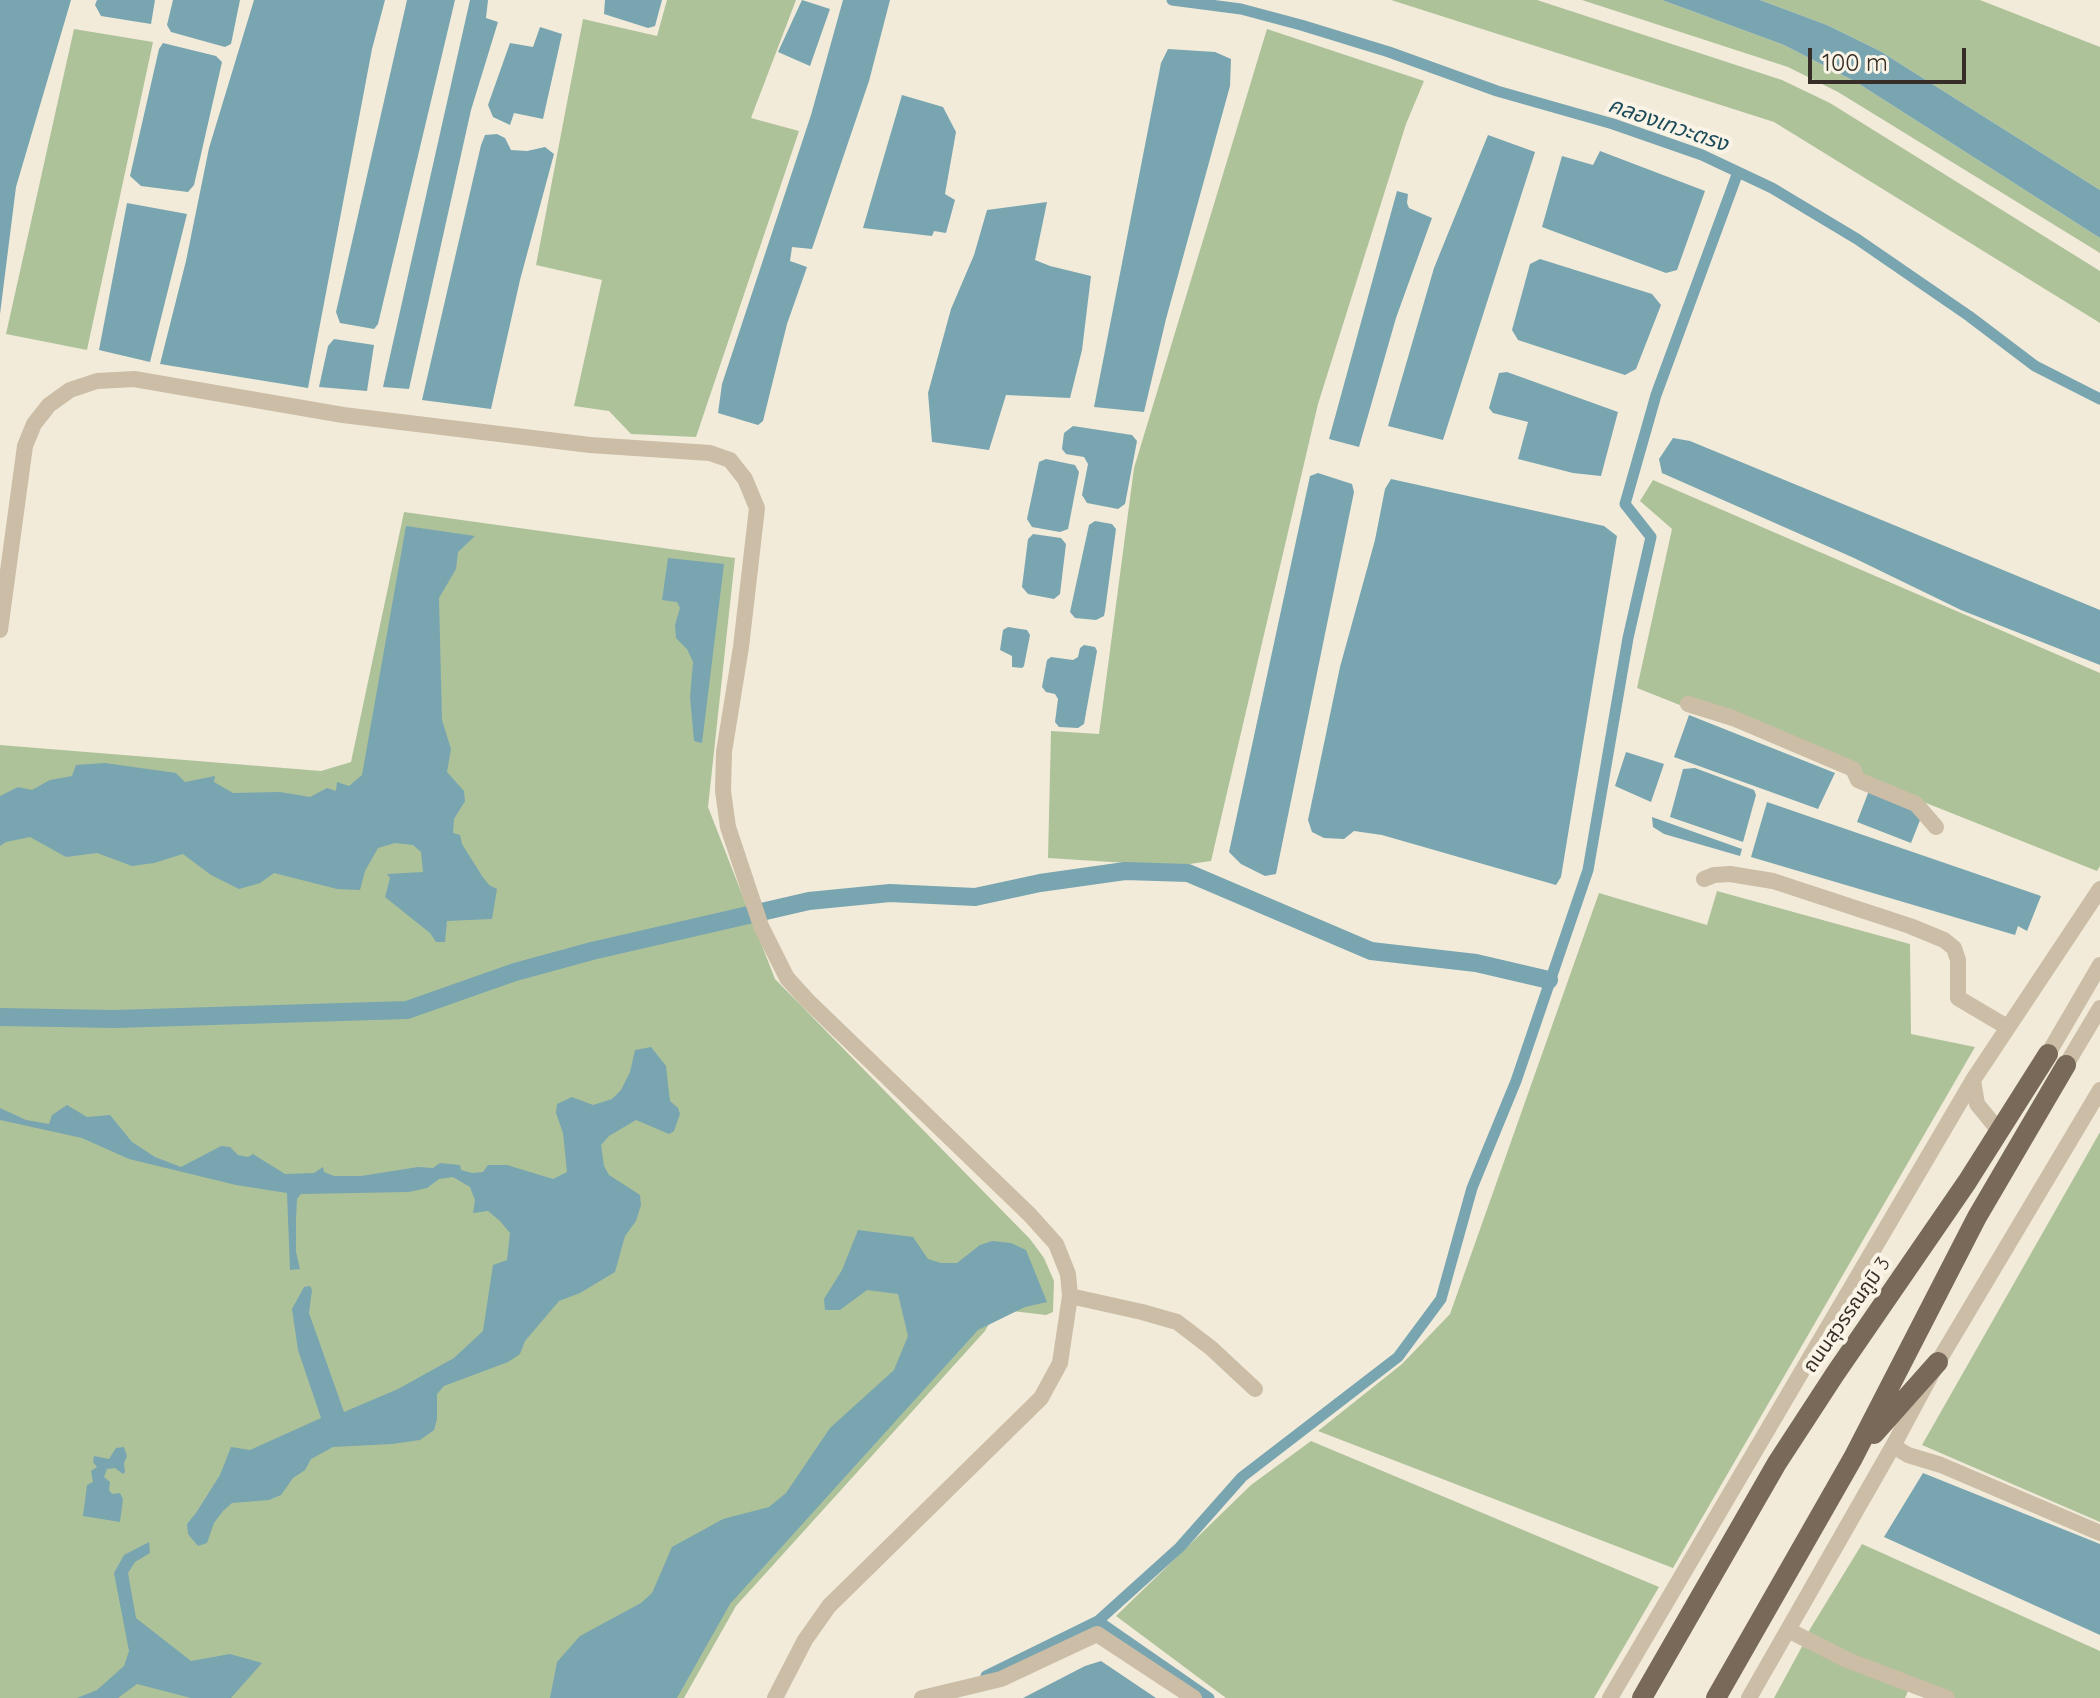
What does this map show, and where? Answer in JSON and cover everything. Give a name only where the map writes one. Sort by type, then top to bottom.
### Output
[{"type":"main road","name":"ถนนสุวรรณภูมิ 3","points":[[1642,1698],[1777,1463],[2000,1132],[2048,1054]]},
{"type":"main road","points":[[1716,1698],[1853,1458],[1977,1217],[2066,1065]]},
{"type":"main road","points":[[1853,1458],[1938,1362]]},
{"type":"street","points":[[0,630],[25,446],[34,424],[49,405],[70,390],[97,381],[134,379],[343,415],[590,445],[710,453],[730,460],[745,479],[757,508],[741,647],[724,752],[723,791],[728,827],[761,926],[787,978],[807,1000],[1030,1215],[1056,1244],[1068,1274],[1070,1296],[1060,1363],[1041,1398],[829,1606],[805,1640],[775,1698]]},
{"type":"street","points":[[1688,704],[1733,718],[1853,769],[1858,780],[1916,804],[1936,827]]},
{"type":"street","points":[[1704,879],[1730,874],[1773,881],[1944,940],[1954,948],[1958,960],[1958,998],[2007,1027]]},
{"type":"street","points":[[1610,1698],[1973,1080],[2100,889]]},
{"type":"street","name":"ถนนสุวรรณภูมิ 3","points":[[2048,1054],[2099,967]]},
{"type":"street","points":[[2066,1065],[2100,1008]]},
{"type":"street","points":[[1973,1080],[1977,1104],[2000,1132]]},
{"type":"street","points":[[1749,1698],[1938,1362],[2100,1090]]},
{"type":"street","points":[[1070,1296],[1177,1322],[1211,1348],[1255,1389]]},
{"type":"street","points":[[1893,1446],[1908,1455],[1941,1465],[2100,1533]]},
{"type":"street","points":[[1788,1630],[1847,1660],[1947,1698]]},
{"type":"street","points":[[922,1698],[1001,1679],[1097,1634],[1194,1698]]},
{"type":"green space","points":[[667,0],[796,0],[751,118],[799,131],[696,437],[631,434],[609,411],[574,406],[602,280],[536,265],[583,19],[657,36]]},
{"type":"green space","points":[[1391,0],[1537,0],[1782,80],[1830,103],[2100,271],[2100,323],[1774,122]]},
{"type":"green space","points":[[1582,0],[1662,0],[1784,45],[1856,82],[2100,238],[2100,253],[1838,92],[1788,67]]},
{"type":"green space","points":[[1760,0],[1980,0],[2100,47],[2100,190],[1880,51],[1827,25]]},
{"type":"green space","points":[[74,29],[153,42],[87,350],[6,334]]},
{"type":"green space","points":[[1267,29],[1424,81],[1406,124],[1318,404],[1211,861],[1175,866],[1048,858],[1051,731],[1099,734],[1134,468]]},
{"type":"green space","points":[[1653,480],[2100,673],[2100,866],[2097,871],[1637,688],[1672,529],[1640,501]]},
{"type":"green space","points":[[404,512],[735,558],[708,807],[775,979],[1030,1239],[1044,1258],[1054,1281],[1053,1312],[1046,1315],[1012,1311],[990,1322],[736,1606],[684,1698],[0,1698],[0,745],[321,771],[351,762]]},
{"type":"green space","points":[[1717,891],[1910,944],[1911,1034],[1975,1047],[1673,1568],[1318,1431],[1402,1364],[1450,1314],[1599,893],[1707,925]]},
{"type":"green space","points":[[2100,1132],[2100,1522],[1922,1445]]},
{"type":"green space","points":[[1311,1441],[1659,1587],[1594,1698],[1226,1698],[1116,1616],[1251,1485]]},
{"type":"green space","points":[[1862,1544],[2100,1651],[2100,1698],[1946,1698],[1807,1634]]},
{"type":"green space","points":[[1805,1641],[1908,1691],[1905,1698],[1774,1698]]},
{"type":"water","points":[[0,0],[71,0],[16,187],[0,314]]},
{"type":"water","points":[[97,0],[155,0],[151,24],[101,16],[95,5]]},
{"type":"water","points":[[173,0],[240,0],[231,44],[225,47],[171,32],[167,25]]},
{"type":"water","points":[[254,0],[385,0],[372,49],[308,388],[160,364],[186,261],[209,148]]},
{"type":"water","points":[[407,0],[455,0],[378,324],[374,329],[340,323],[336,312]]},
{"type":"water","points":[[470,0],[488,0],[486,18],[498,22],[471,110],[409,389],[383,387]]},
{"type":"water","points":[[605,0],[662,0],[655,26],[648,28],[604,14]]},
{"type":"water","points":[[802,0],[830,9],[810,66],[778,52]]},
{"type":"water","points":[[843,0],[890,0],[869,81],[812,249],[792,247],[790,261],[807,267],[787,324],[763,421],[758,425],[718,413],[722,384],[811,115]]},
{"type":"water","points":[[1662,0],[1760,0],[1827,25],[1880,51],[2100,190],[2100,238],[1856,82],[1784,45]]},
{"type":"water","points":[[540,27],[562,34],[543,119],[514,113],[510,125],[493,117],[488,105],[510,43],[533,47]]},
{"type":"water","points":[[163,43],[216,56],[222,62],[194,185],[188,192],[141,186],[130,176],[159,49]]},
{"type":"water","points":[[1168,49],[1215,52],[1231,59],[1230,86],[1166,319],[1144,412],[1094,407],[1161,63]]},
{"type":"water","points":[[902,95],[943,107],[956,132],[945,194],[955,200],[946,233],[934,231],[932,236],[863,228]]},
{"type":"water","points":[[497,134],[505,138],[511,150],[527,151],[545,147],[554,154],[520,280],[491,409],[422,400],[481,145],[485,135]]},
{"type":"water","points":[[1488,135],[1535,152],[1443,440],[1388,426],[1434,268]]},
{"type":"water","points":[[1600,151],[1705,191],[1677,270],[1666,273],[1542,227],[1562,156],[1593,165]]},
{"type":"water","points":[[1397,191],[1408,194],[1409,208],[1432,218],[1396,318],[1359,447],[1329,439]]},
{"type":"water","points":[[1047,202],[1035,260],[1091,276],[1082,350],[1070,398],[1006,395],[989,450],[932,442],[928,393],[951,309],[974,255],[987,210]]},
{"type":"water","points":[[127,203],[187,214],[150,362],[99,350]]},
{"type":"water","points":[[1540,259],[1652,294],[1661,305],[1636,369],[1625,375],[1518,340],[1512,330],[1530,264]]},
{"type":"water","points":[[334,339],[374,345],[367,391],[319,387],[328,346]]},
{"type":"water","points":[[1507,372],[1618,412],[1601,476],[1573,473],[1518,459],[1528,422],[1493,413],[1489,408],[1499,373]]},
{"type":"water","points":[[1073,426],[1132,435],[1137,441],[1125,504],[1118,509],[1087,503],[1082,495],[1088,464],[1084,457],[1066,454],[1062,449],[1064,433]]},
{"type":"water","points":[[1673,438],[1690,441],[2100,610],[2100,665],[1961,610],[1854,558],[1662,473],[1659,459]]},
{"type":"water","points":[[1046,459],[1075,465],[1079,472],[1068,529],[1060,532],[1032,527],[1027,519],[1039,462]]},
{"type":"water","points":[[1318,473],[1352,484],[1354,492],[1276,874],[1265,876],[1241,864],[1229,852],[1310,476]]},
{"type":"water","points":[[1391,479],[1604,526],[1617,536],[1561,877],[1556,885],[1382,835],[1354,831],[1344,839],[1324,838],[1312,832],[1308,820],[1340,667],[1375,540],[1385,489]]},
{"type":"water","points":[[1095,521],[1112,524],[1116,529],[1104,616],[1096,620],[1075,618],[1070,612],[1089,525]]},
{"type":"water","points":[[406,526],[475,536],[458,552],[456,569],[439,598],[442,720],[451,749],[447,772],[464,791],[465,801],[454,819],[453,833],[460,835],[462,844],[482,876],[497,889],[492,919],[447,921],[445,942],[436,942],[430,933],[385,897],[390,878],[387,874],[423,872],[421,852],[413,845],[395,843],[378,848],[365,871],[360,890],[337,889],[274,873],[260,883],[239,889],[211,875],[183,854],[132,866],[97,853],[66,857],[30,837],[0,846],[0,796],[18,787],[32,790],[50,780],[72,776],[76,765],[105,763],[176,773],[185,782],[215,776],[214,782],[233,793],[280,792],[310,797],[327,788],[336,791],[337,782],[349,786],[362,775]]},
{"type":"water","points":[[1033,534],[1061,538],[1066,544],[1060,594],[1054,599],[1028,594],[1022,587],[1028,539]]},
{"type":"water","points":[[668,558],[724,564],[702,743],[694,741],[690,697],[693,662],[687,649],[676,638],[675,625],[680,608],[677,602],[662,600]]},
{"type":"water","points":[[1008,627],[1027,630],[1030,635],[1022,668],[1012,667],[1012,656],[1000,650],[1003,630]]},
{"type":"water","points":[[1084,645],[1095,647],[1097,651],[1084,724],[1078,728],[1059,727],[1055,722],[1058,699],[1042,687],[1047,660],[1051,657],[1073,660]]},
{"type":"water","points":[[1689,715],[1835,773],[1818,809],[1674,757]]},
{"type":"water","points":[[1626,752],[1664,764],[1651,802],[1615,786]]},
{"type":"water","points":[[1695,768],[1754,790],[1756,795],[1743,842],[1670,817],[1683,769]]},
{"type":"water","points":[[1870,788],[1924,810],[1911,843],[1857,822]]},
{"type":"water","points":[[1767,802],[2041,896],[2027,931],[2018,926],[2015,935],[1751,857]]},
{"type":"water","points":[[1652,817],[1742,849],[1740,856],[1664,834],[1653,827]]},
{"type":"water","points":[[651,1047],[666,1066],[670,1101],[680,1114],[674,1131],[669,1134],[636,1120],[609,1136],[601,1145],[604,1166],[609,1175],[640,1195],[641,1205],[636,1221],[625,1236],[615,1272],[580,1293],[559,1301],[525,1341],[520,1354],[508,1362],[444,1386],[437,1394],[434,1430],[420,1440],[333,1447],[311,1459],[305,1470],[293,1478],[281,1495],[269,1500],[232,1503],[214,1523],[207,1543],[198,1546],[188,1534],[187,1524],[220,1475],[231,1447],[250,1450],[321,1418],[298,1350],[292,1309],[304,1287],[310,1286],[312,1290],[309,1313],[344,1412],[398,1389],[454,1358],[483,1331],[493,1265],[507,1260],[510,1233],[488,1211],[473,1213],[475,1200],[470,1187],[453,1177],[439,1179],[427,1188],[409,1192],[301,1194],[297,1199],[296,1220],[296,1252],[300,1269],[290,1270],[287,1193],[236,1185],[129,1159],[82,1138],[0,1120],[0,1108],[26,1120],[49,1124],[52,1115],[67,1105],[87,1117],[110,1115],[132,1142],[155,1157],[181,1167],[221,1146],[230,1147],[238,1155],[248,1157],[253,1154],[285,1174],[314,1173],[323,1167],[324,1172],[334,1176],[361,1176],[418,1167],[433,1168],[440,1163],[460,1165],[461,1170],[472,1173],[483,1172],[488,1165],[507,1165],[553,1179],[567,1172],[557,1104],[572,1097],[593,1105],[612,1099],[621,1090],[630,1072],[635,1050]]},
{"type":"water","points":[[858,1230],[913,1237],[928,1259],[941,1263],[957,1263],[980,1245],[992,1241],[1011,1243],[1026,1250],[1047,1302],[1025,1307],[978,1330],[730,1604],[677,1698],[550,1698],[557,1662],[580,1636],[641,1603],[652,1593],[672,1547],[723,1519],[769,1507],[786,1493],[830,1428],[894,1370],[908,1336],[898,1294],[867,1290],[840,1310],[825,1310],[824,1299],[842,1270]]},
{"type":"water","points":[[124,1447],[127,1456],[125,1472],[107,1469],[104,1477],[110,1482],[112,1494],[120,1493],[123,1499],[120,1522],[83,1516],[87,1485],[93,1482],[91,1471],[97,1467],[93,1462],[94,1456],[109,1459],[116,1448]]},
{"type":"water","points":[[1923,1473],[2100,1544],[2100,1635],[1884,1537]]},
{"type":"water","points":[[149,1542],[150,1553],[135,1562],[128,1573],[136,1618],[191,1661],[230,1654],[262,1663],[231,1698],[191,1698],[137,1684],[118,1698],[77,1698],[97,1690],[124,1666],[129,1651],[114,1573],[124,1555]]},
{"type":"water","points":[[1101,1661],[1156,1698],[1023,1698],[1085,1666]]},
{"type":"waterway","name":"คลองเทวะตรง","points":[[1172,0],[1241,9],[1301,25],[1702,155],[1772,188],[1857,239],[2035,366],[2100,399]]},
{"type":"waterway","points":[[986,1676],[1098,1621],[1180,1547],[1242,1477],[1398,1357],[1441,1299],[1472,1188],[1516,1081],[1588,870],[1628,638],[1651,537],[1625,504],[1656,395],[1738,172]]},
{"type":"waterway","points":[[0,1017],[115,1019],[407,1010],[515,972],[592,951],[809,901],[890,893],[975,897],[1040,883],[1125,871],[1188,873],[1371,951],[1476,963],[1549,980]]},
{"type":"waterway","points":[[1098,1621],[1209,1698]]}]
